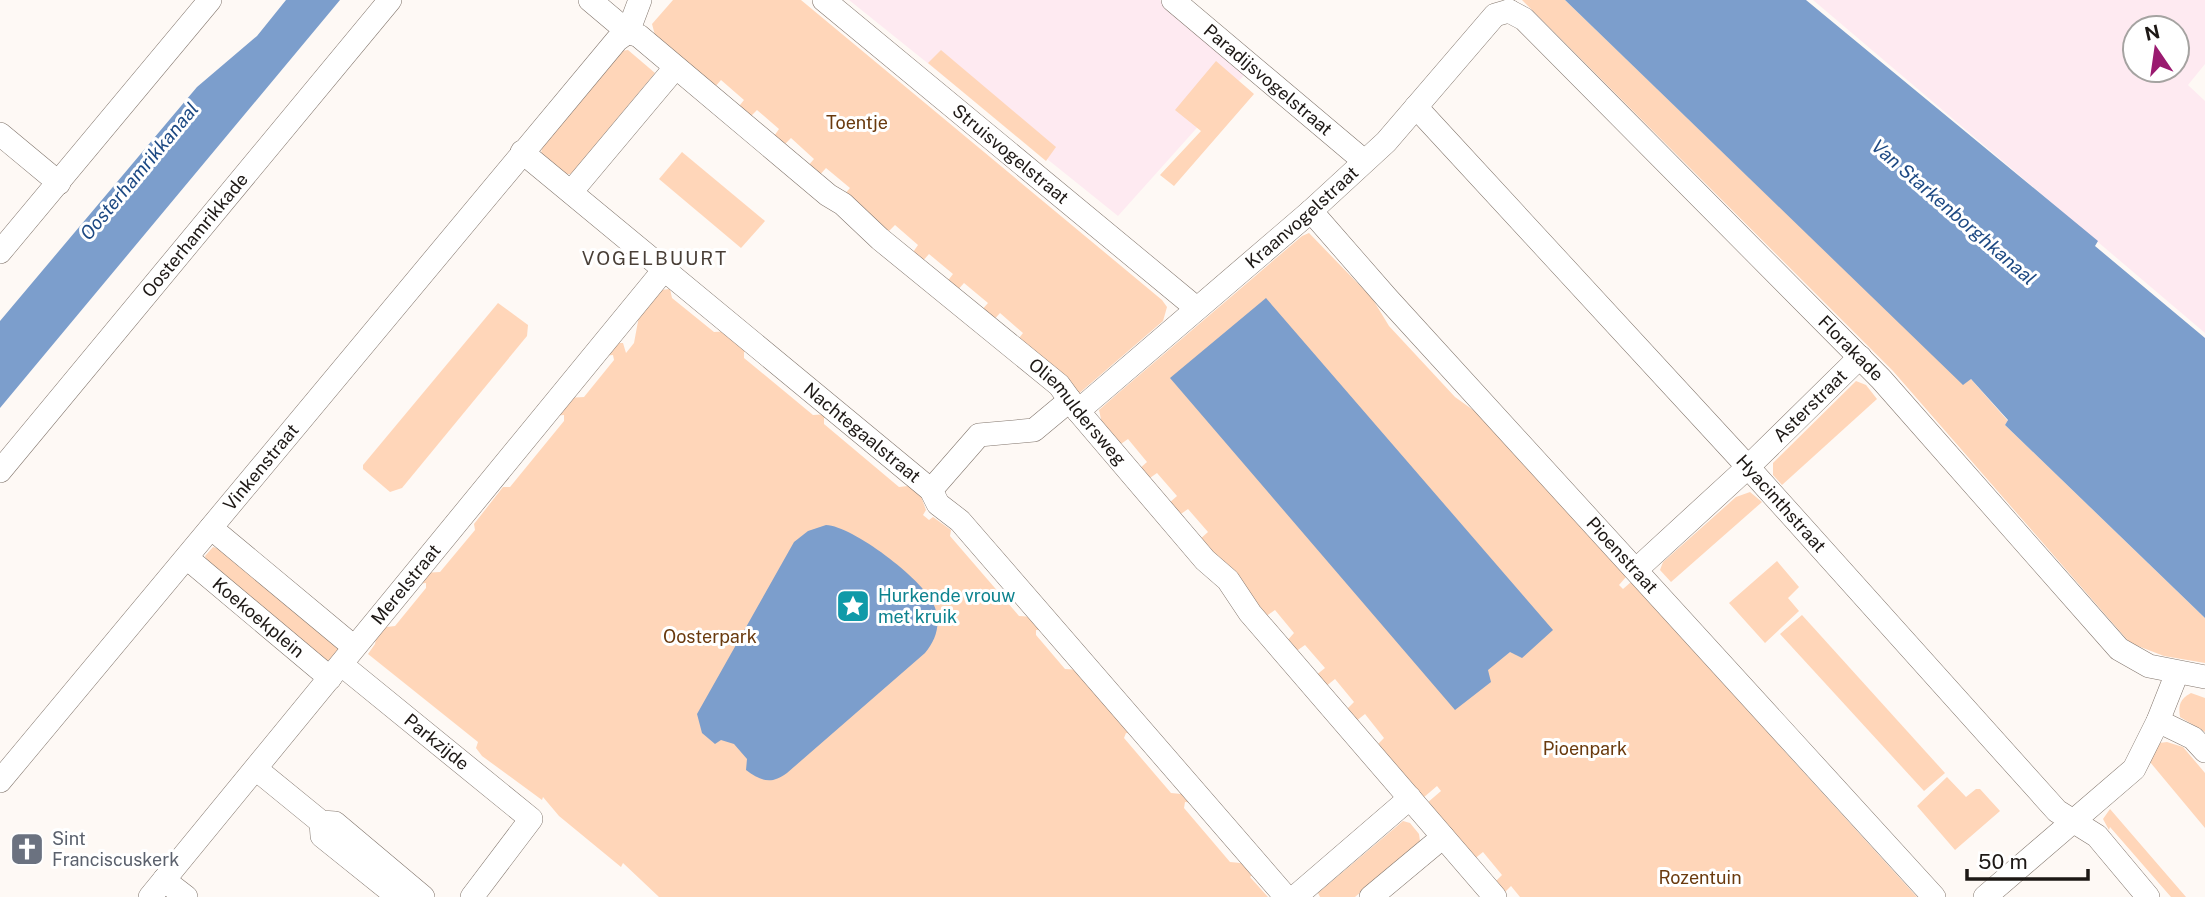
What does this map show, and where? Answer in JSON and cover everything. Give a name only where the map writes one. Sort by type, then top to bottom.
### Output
[{"type":"street","points":[[0,252],[210,0]]},
{"type":"street","name":"Oosterhamrikkade","points":[[0,471],[390,0]]},
{"type":"street","name":"Oliemuldersweg","points":[[590,0],[628,32],[639,36],[828,195],[857,215],[880,239],[1059,385],[1205,560],[1228,580],[1250,614],[1495,897]]},
{"type":"street","name":"Vinkenstraat","points":[[0,781],[522,152],[617,40],[628,32],[640,0]]},
{"type":"street","name":"Struisvogelstraat","points":[[824,0],[1195,307]]},
{"type":"street","name":"Paradijsvogelstraat","points":[[1173,0],[1364,161]]},
{"type":"street","name":"Kraanvogelstraat","points":[[931,490],[979,435],[1034,430],[1074,406],[1311,211],[1416,107],[1495,15],[1509,5]]},
{"type":"street","name":"Florakade","points":[[1509,5],[1860,357],[2119,649],[2149,666],[2195,678]]},
{"type":"street","points":[[522,152],[571,192],[675,68]]},
{"type":"street","name":"Hyacinthstraat","points":[[1416,107],[1748,467],[2057,811],[2097,836],[2148,897]]},
{"type":"street","points":[[0,134],[59,183]]},
{"type":"street","name":"Nachtegaalstraat","points":[[571,192],[663,271],[931,490],[938,504],[960,521],[1286,897]]},
{"type":"street","name":"Pioenstraat","points":[[1311,211],[1387,298],[1934,897]]},
{"type":"street","name":"Merelstraat","points":[[157,889],[663,271]]},
{"type":"street","name":"Asterstraat","points":[[1637,569],[1748,467],[1860,357]]},
{"type":"street","points":[[211,528],[342,663]]},
{"type":"street","name":"Koekoekplein","points":[[187,558],[342,663]]},
{"type":"street","name":"Parkzijde","points":[[342,663],[531,819],[472,897]]},
{"type":"street","points":[[1985,897],[2134,769],[2158,721],[2195,678]]},
{"type":"street","points":[[2158,721],[2193,738],[2205,751]]},
{"type":"street","points":[[256,769],[321,822],[335,823],[423,897]]},
{"type":"street","points":[[1295,897],[1410,798]]},
{"type":"street","points":[[321,822],[323,836],[398,897]]},
{"type":"street","points":[[1371,897],[1443,837]]},
{"type":"street","points":[[157,889],[186,897]]},
{"type":"shaded area","points":[[849,0],[1160,0],[1246,73],[1118,216]]},
{"type":"shaded area","points":[[1813,0],[2205,0],[2205,64],[2191,81],[2191,14],[2121,14],[2121,84],[2189,84],[2205,101],[2205,333]]},
{"type":"green space","name":"Toentje","points":[[673,0],[801,0],[1162,300],[1167,307],[1163,321],[1076,396],[1016,342],[1023,333],[1000,313],[992,322],[980,312],[988,303],[964,283],[956,292],[946,283],[953,274],[929,254],[921,263],[911,255],[918,245],[895,225],[886,234],[842,197],[850,188],[826,168],[818,177],[807,167],[814,159],[791,138],[782,147],[772,139],[779,129],[757,110],[748,119],[736,110],[744,100],[721,80],[714,88],[656,39],[652,24]]},
{"type":"green space","points":[[1522,0],[1565,0],[1963,384],[1970,378],[2008,421],[2005,425],[2205,618],[2205,663],[2164,656],[2130,643],[1893,371]]},
{"type":"green space","points":[[628,50],[655,73],[571,174],[563,174],[541,155],[542,147],[621,51]]},
{"type":"green space","points":[[941,50],[1056,147],[1046,161],[928,63]]},
{"type":"green space","points":[[1216,61],[1254,94],[1174,186],[1160,175],[1201,131],[1175,110]]},
{"type":"green space","points":[[682,152],[765,221],[741,248],[659,179]]},
{"type":"green space","name":"Pioenpark","points":[[1309,233],[1372,298],[1389,326],[1455,397],[1480,415],[1626,577],[1619,585],[1623,589],[1631,582],[1917,897],[1520,897],[1511,886],[1503,894],[1494,883],[1502,875],[1483,852],[1473,860],[1427,803],[1441,791],[1437,786],[1423,798],[1378,744],[1384,738],[1365,714],[1355,722],[1345,711],[1354,702],[1335,679],[1325,687],[1315,676],[1325,668],[1305,645],[1295,652],[1286,642],[1294,633],[1275,610],[1265,617],[1199,540],[1208,532],[1188,509],[1178,516],[1168,504],[1177,496],[1157,473],[1147,480],[1138,470],[1147,462],[1128,439],[1118,446],[1098,422],[1101,419],[1099,410],[1302,236]]},
{"type":"green space","name":"Oosterpark","points":[[670,289],[672,298],[714,332],[731,331],[756,351],[744,352],[744,358],[813,415],[829,414],[832,417],[824,418],[824,424],[899,487],[917,485],[926,510],[923,515],[929,520],[933,517],[951,530],[950,536],[1019,616],[1034,617],[1045,630],[1036,630],[1036,635],[1065,669],[1081,670],[1136,734],[1126,733],[1124,738],[1171,793],[1192,795],[1196,803],[1185,802],[1184,808],[1230,862],[1251,864],[1256,871],[1250,877],[1268,897],[659,897],[623,863],[621,867],[559,816],[543,797],[542,800],[482,756],[476,748],[478,742],[368,654],[375,644],[378,628],[395,626],[426,588],[426,583],[416,584],[422,573],[440,572],[475,530],[474,524],[503,487],[510,487],[564,421],[564,415],[552,416],[567,398],[584,397],[614,360],[613,355],[601,356],[610,343],[623,343],[626,353],[634,343],[639,316],[660,290]]},
{"type":"green space","points":[[498,303],[528,325],[527,336],[402,488],[390,492],[363,469],[363,465]]},
{"type":"green space","points":[[1856,381],[1866,385],[1877,399],[1782,485],[1773,475],[1773,463]]},
{"type":"green space","points":[[1750,492],[1762,502],[1671,582],[1660,570],[1663,562],[1736,497]]},
{"type":"green space","points":[[213,547],[336,641],[340,650],[333,660],[323,660],[207,562],[205,556]]},
{"type":"green space","points":[[1777,561],[1799,587],[1788,598],[1799,611],[1765,643],[1729,603]]},
{"type":"green space","points":[[1802,615],[1945,773],[1924,791],[1780,634]]},
{"type":"green space","points":[[2191,693],[2205,698],[2205,732],[2180,717],[2181,703]]},
{"type":"green space","points":[[2167,742],[2183,747],[2205,773],[2205,828],[2150,762],[2159,743]]},
{"type":"green space","points":[[1947,777],[1966,797],[1980,789],[2000,811],[1955,850],[1917,806]]},
{"type":"green space","points":[[2110,809],[2186,897],[2171,897],[2110,827],[2109,830],[2103,819]]},
{"type":"green space","points":[[1403,821],[1410,823],[1419,834],[1420,841],[1355,897],[1320,897],[1318,893]]},
{"type":"water","name":"Oosterhamrikkanaal","points":[[286,0],[340,0],[0,408],[0,321],[197,87],[257,36]]},
{"type":"water","name":"Van Starkenborghkanaal","points":[[1565,0],[1806,0],[2098,241],[2095,246],[2205,338],[2205,618],[2005,425],[2008,420],[1971,379],[1963,385]]},
{"type":"water","points":[[1266,298],[1553,630],[1522,658],[1510,652],[1488,670],[1491,682],[1455,710],[1170,378]]},
{"type":"water","points":[[826,525],[853,534],[869,544],[915,581],[933,603],[937,630],[925,653],[787,773],[776,779],[766,780],[746,770],[747,759],[734,744],[721,740],[715,744],[702,733],[697,714],[794,542],[808,531]]},
{"type":"place","name":"Hurkende vrouw met kruik","points":[[853,606]]},
{"type":"place","name":"Sint Franciscuskerk","points":[[27,849]]},
{"type":"district","name":"VOGELBUURT","points":[[655,258]]},
{"type":"park label","name":"Rozentuin","points":[[1700,878]]}]
